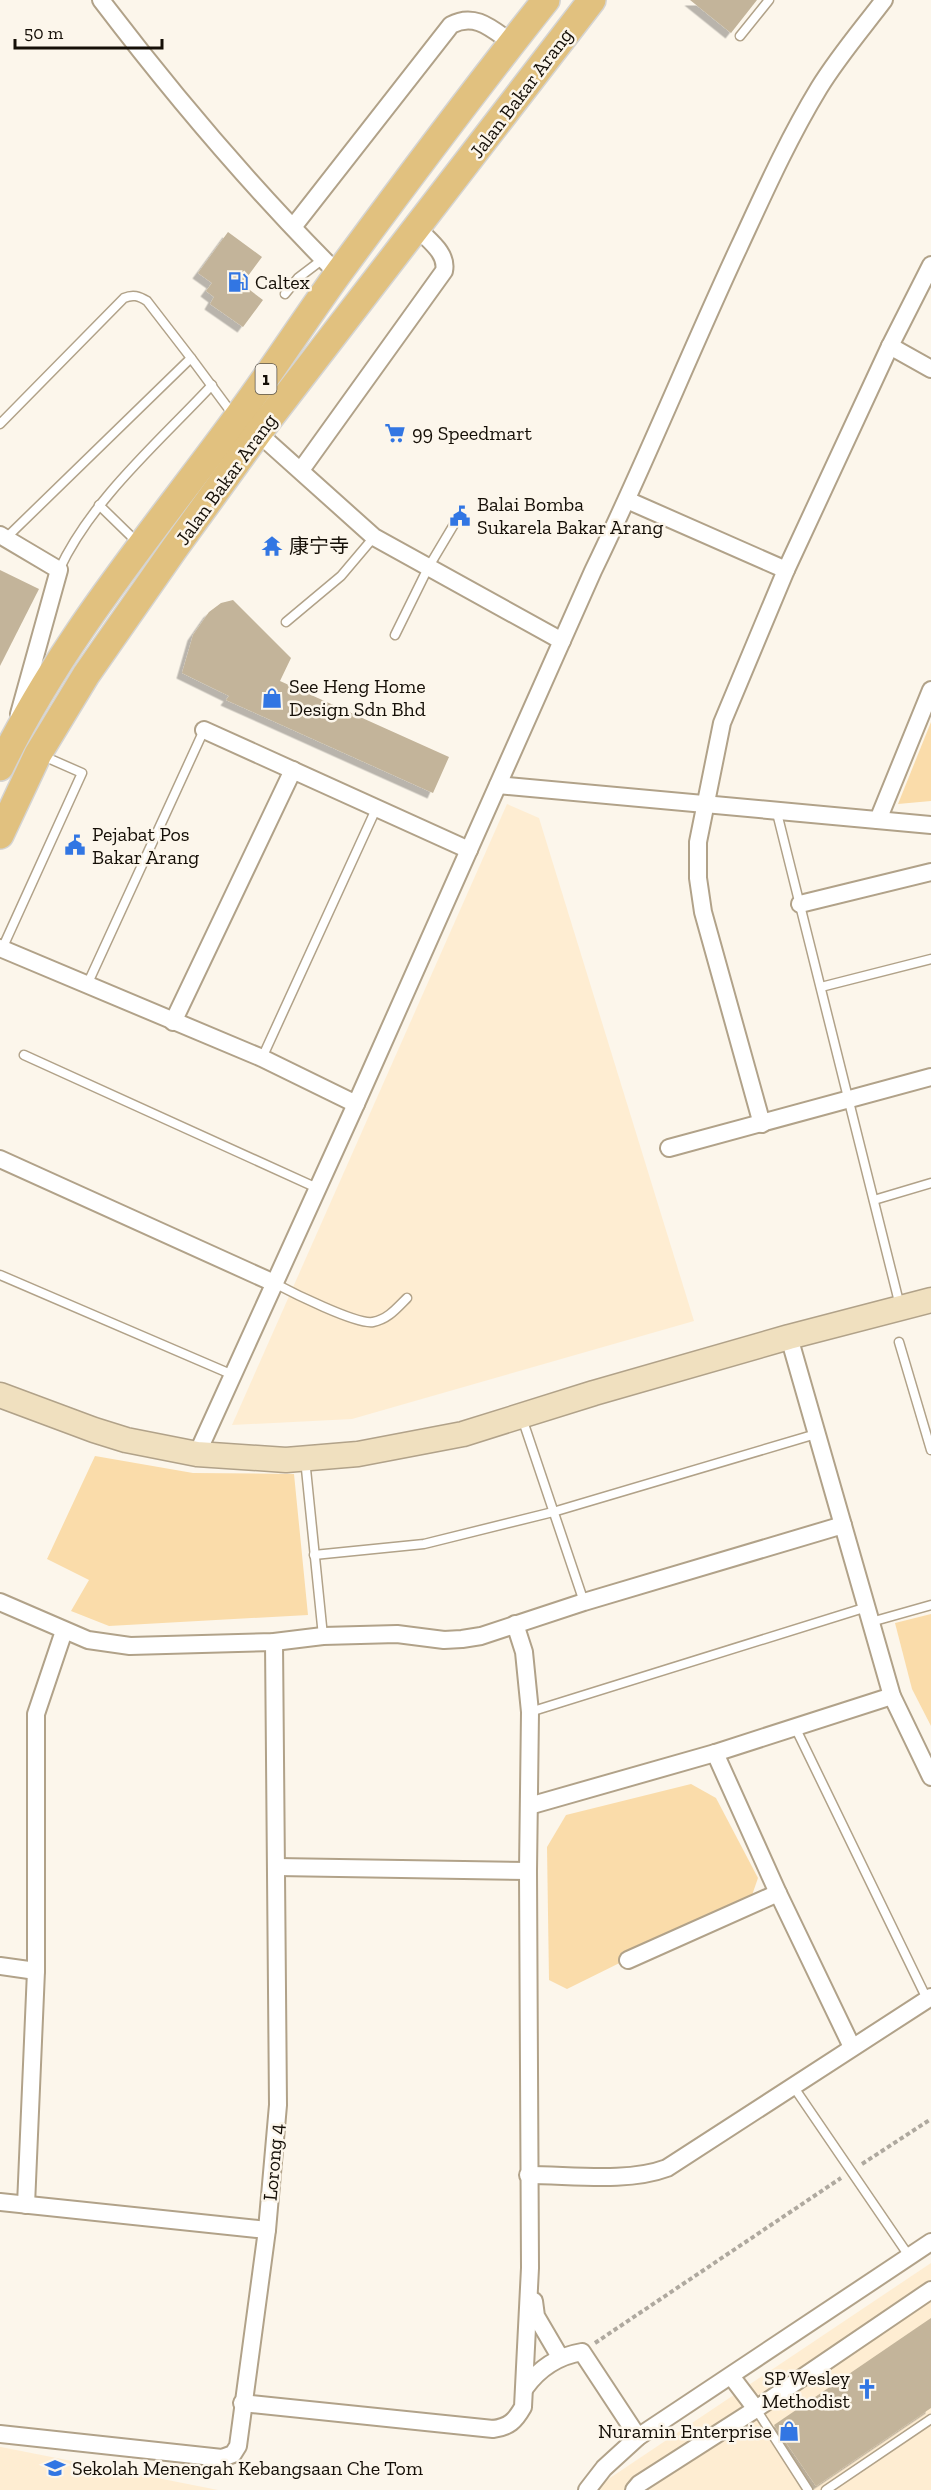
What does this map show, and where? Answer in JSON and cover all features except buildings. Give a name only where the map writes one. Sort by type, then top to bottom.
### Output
[{"type":"main road","name":"Jalan Bakar Arang","points":[[0,835],[38,754],[86,675],[247,426],[330,266],[546,0]]},
{"type":"main road","name":"Jalan Bakar Arang","points":[[5,757],[70,643],[141,545],[247,426],[417,228],[592,0]]},
{"type":"street","points":[[197,1454],[627,500],[693,346],[790,139],[820,87],[884,0]]},
{"type":"street","points":[[105,2],[192,113],[330,266]]},
{"type":"street","points":[[293,227],[451,25],[462,19],[476,21],[512,43]]},
{"type":"street","points":[[301,470],[444,271],[446,265],[442,254],[417,228]]},
{"type":"street","points":[[762,1124],[703,912],[698,878],[698,842],[705,804],[722,723],[786,570],[890,346],[931,265]]},
{"type":"street","points":[[890,346],[931,369]]},
{"type":"street","points":[[247,426],[301,470],[374,537],[562,641]]},
{"type":"street","points":[[627,500],[786,570]]},
{"type":"street","points":[[3,537],[59,570],[5,757]]},
{"type":"street","points":[[878,820],[931,690]]},
{"type":"street","points":[[204,730],[469,850]]},
{"type":"street","points":[[173,1022],[292,770]]},
{"type":"street","points":[[498,785],[931,825]]},
{"type":"street","points":[[800,904],[931,872]]},
{"type":"street","points":[[1,948],[262,1058],[356,1104]]},
{"type":"street","points":[[669,1148],[931,1077]]},
{"type":"street","points":[[0,1160],[274,1283]]},
{"type":"street","points":[[2,1401],[115,1437],[197,1454],[286,1460],[358,1454],[406,1447],[462,1434],[789,1337],[931,1300]]},
{"type":"street","points":[[789,1337],[892,1696],[931,1777]]},
{"type":"street","points":[[0,1602],[88,1640],[130,1646],[274,1642],[323,1636],[397,1634],[444,1640],[462,1639],[481,1636],[584,1602],[843,1525]]},
{"type":"street","points":[[242,2403],[493,2429],[506,2427],[516,2420],[523,2407],[530,2268],[528,1871],[530,1712],[524,1652],[515,1624]]},
{"type":"street","points":[[26,2205],[36,1971],[36,1714],[64,1631]]},
{"type":"street","name":"Lorong 4","points":[[0,2434],[222,2458],[233,2454],[238,2446],[267,2230],[278,2106],[274,1642]]},
{"type":"street","points":[[529,1806],[715,1753],[892,1696]]},
{"type":"street","points":[[715,1753],[778,1893],[852,2048]]},
{"type":"street","points":[[277,1867],[528,1871]]},
{"type":"street","points":[[628,1960],[778,1893]]},
{"type":"street","points":[[0,1966],[36,1971]]},
{"type":"street","points":[[528,2175],[631,2176],[651,2174],[667,2168],[929,1998]]},
{"type":"street","points":[[0,2202],[267,2230]]},
{"type":"street","points":[[587,2490],[604,2468],[638,2437],[931,2242]]},
{"type":"street","points":[[530,2268],[536,2316],[560,2357]]},
{"type":"street","points":[[634,2490],[639,2484],[756,2409],[931,2290]]},
{"type":"street","points":[[525,2388],[540,2370],[560,2357],[582,2352],[638,2437]]},
{"type":"street","points":[[731,2376],[756,2409]]},
{"type":"lane","points":[[740,36],[769,0]]},
{"type":"lane","points":[[285,294],[298,278],[330,266]]},
{"type":"lane","points":[[0,424],[124,298],[129,296],[141,297],[147,301],[247,426]]},
{"type":"lane","points":[[3,537],[191,358]]},
{"type":"lane","points":[[59,570],[69,549],[99,505],[212,385]]},
{"type":"lane","points":[[99,505],[141,545]]},
{"type":"lane","points":[[395,635],[428,568],[456,521]]},
{"type":"lane","points":[[286,622],[342,576],[374,537]]},
{"type":"lane","points":[[87,985],[204,730]]},
{"type":"lane","points":[[1,948],[82,773],[38,754]]},
{"type":"lane","points":[[262,1058],[376,808]]},
{"type":"lane","points":[[776,809],[901,1309]]},
{"type":"lane","points":[[821,987],[931,959]]},
{"type":"lane","points":[[24,1055],[317,1188]]},
{"type":"lane","points":[[874,1200],[931,1183]]},
{"type":"lane","points":[[0,1275],[233,1375]]},
{"type":"lane","points":[[274,1283],[305,1300],[371,1323],[388,1317],[407,1298]]},
{"type":"lane","points":[[899,1342],[931,1450]]},
{"type":"lane","points":[[521,1416],[584,1602]]},
{"type":"lane","points":[[314,1555],[424,1544],[553,1512],[816,1434]]},
{"type":"lane","points":[[305,1459],[323,1636]]},
{"type":"lane","points":[[530,1712],[869,1614],[931,1605]]},
{"type":"lane","points":[[795,1727],[929,1998]]},
{"type":"lane","points":[[793,2086],[909,2256]]},
{"type":"lane","points":[[756,2409],[808,2490]]},
{"type":"lane","points":[[826,2490],[931,2420]]},
{"type":"path","points":[[582,2352],[931,2119]]},
{"type":"shaded area","points":[[931,722],[931,801],[898,804]]},
{"type":"shaded area","points":[[507,804],[539,818],[694,1321],[352,1419],[232,1425]]},
{"type":"shaded area","points":[[95,1456],[193,1473],[294,1474],[308,1615],[109,1626],[71,1611],[89,1580],[47,1559]]},
{"type":"shaded area","points":[[931,1614],[931,1726],[912,1689],[895,1623]]},
{"type":"shaded area","points":[[691,1784],[716,1798],[758,1878],[751,1898],[567,1989],[549,1980],[547,1847],[566,1815]]},
{"type":"shaded area","points":[[931,2263],[931,2490],[592,2490]]},
{"type":"shaded area","name":"Sekolah Menengah Kebangsaan Che Tom","points":[[1,2447],[218,2490],[0,2490]]},
{"type":"place","name":"Caltex","points":[[238,282]]},
{"type":"place","name":"99 Speedmart","points":[[395,433]]},
{"type":"place","name":"Balai Bomba Sukarela Bakar Arang","points":[[460,516]]},
{"type":"place","name":"康宁寺","points":[[272,546]]},
{"type":"place","name":"See Heng Home Design Sdn Bhd","points":[[272,698]]},
{"type":"place","name":"Pejabat Pos Bakar Arang","points":[[75,845]]},
{"type":"place","name":"SP Wesley Methodist","points":[[867,2389]]},
{"type":"place","name":"Nuramin Enterprise","points":[[789,2431]]},
{"type":"place","name":"Sekolah Menengah Kebangsaan Che Tom","points":[[55,2468]]}]
